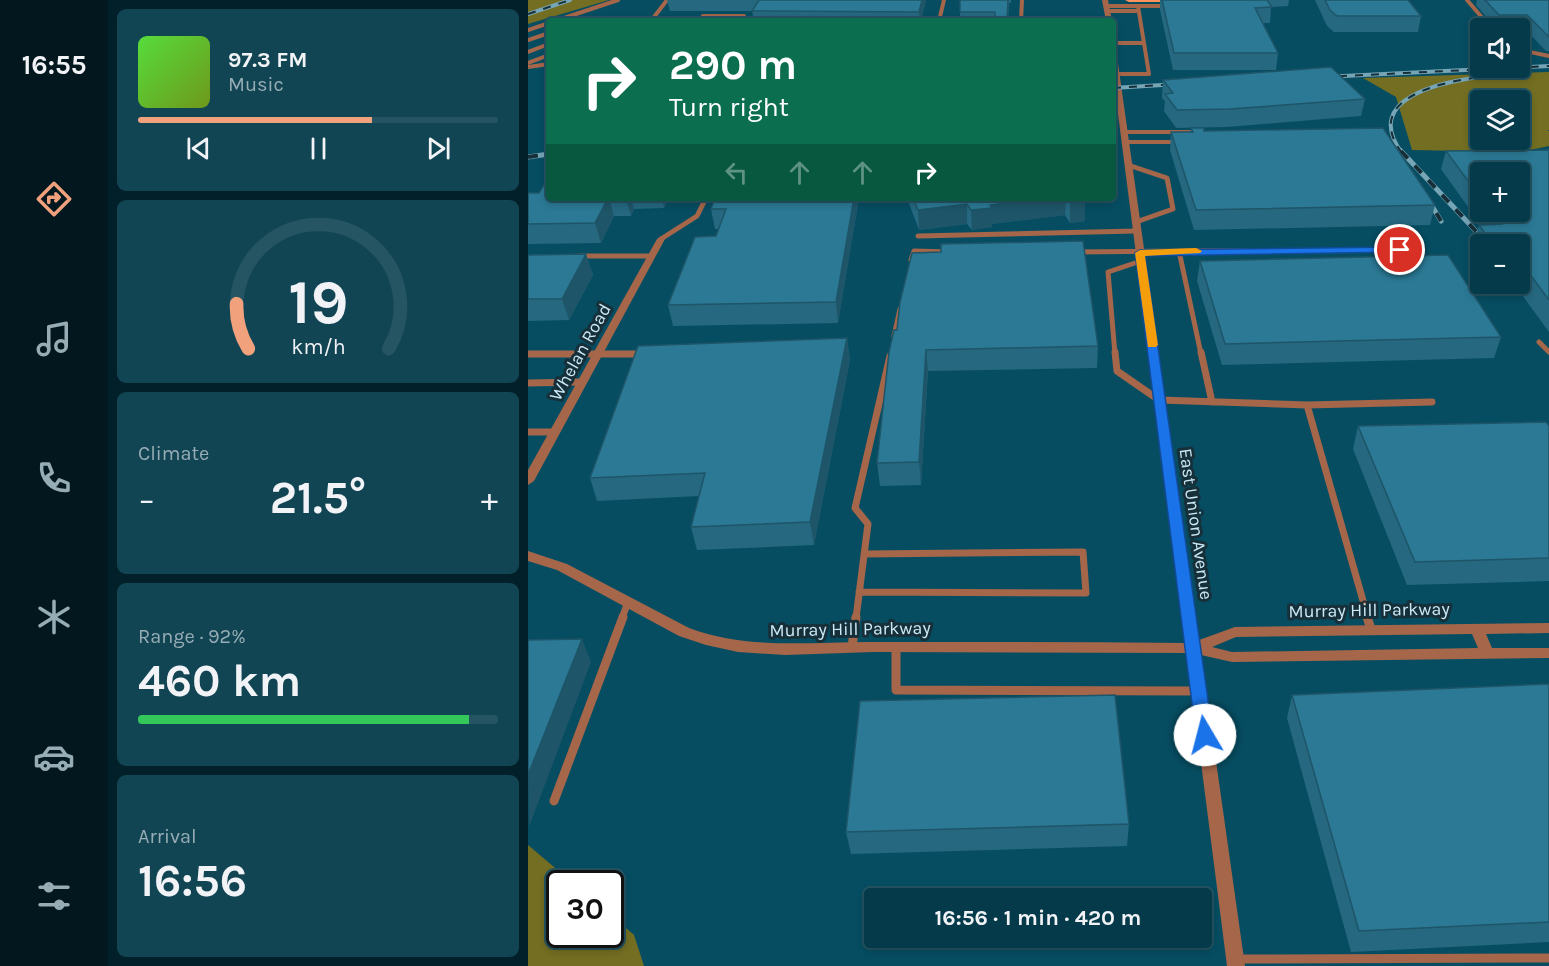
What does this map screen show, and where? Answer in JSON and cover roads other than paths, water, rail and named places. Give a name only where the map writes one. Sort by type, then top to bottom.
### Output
[{"type":"highway","points":[[1129,0],[1194,0]]},
{"type":"street","name":"East Union Avenue","points":[[1116,74],[1117,113],[1124,137],[1128,165],[1236,962]]},
{"type":"street","name":"Whelan Road","points":[[528,481],[661,238]]},
{"type":"street","name":"Murray Hill Parkway","points":[[528,556],[562,567],[684,632],[738,647],[777,650],[852,647],[1193,648],[1232,657],[1549,653]]},
{"type":"street","points":[[1477,628],[1487,654]]},
{"type":"street","name":"Murray Hill Parkway","points":[[1193,648],[1235,632],[1549,628]]},
{"type":"lane","points":[[564,18],[618,0]]},
{"type":"lane","points":[[653,18],[667,0]]},
{"type":"lane","points":[[940,18],[944,0]]},
{"type":"lane","points":[[1021,18],[1022,0]]},
{"type":"lane","points":[[1467,0],[1482,18]]},
{"type":"lane","points":[[1106,6],[1138,8],[1173,6]]},
{"type":"lane","points":[[1116,74],[1149,74],[1138,8]]},
{"type":"lane","points":[[703,18],[707,15],[745,16],[744,18]]},
{"type":"lane","points":[[528,30],[546,24]]},
{"type":"lane","points":[[528,30],[546,32]]},
{"type":"lane","points":[[528,40],[546,33]]},
{"type":"lane","points":[[1116,43],[1143,43]]},
{"type":"lane","points":[[528,52],[546,46]]},
{"type":"lane","points":[[1530,52],[1548,56]]},
{"type":"lane","points":[[528,66],[546,57]]},
{"type":"lane","points":[[528,66],[546,64]]},
{"type":"lane","points":[[1124,137],[1204,132]]},
{"type":"lane","points":[[1124,137],[1184,142]]},
{"type":"lane","points":[[918,236],[1136,226],[1173,209],[1167,178],[1128,165]]},
{"type":"lane","points":[[661,238],[697,216],[704,201]]},
{"type":"lane","points":[[1068,252],[1140,257],[1179,251],[1422,250]]},
{"type":"lane","points":[[911,263],[914,251],[961,252]]},
{"type":"lane","points":[[1179,251],[1212,402]]},
{"type":"lane","points":[[573,256],[652,256]]},
{"type":"lane","points":[[1140,257],[1108,272],[1117,371],[1159,400],[1307,405],[1432,402]]},
{"type":"lane","points":[[852,647],[868,525],[855,508],[903,298]]},
{"type":"lane","points":[[1539,342],[1549,352]]},
{"type":"lane","points":[[528,354],[646,354]]},
{"type":"lane","points":[[528,383],[582,382]]},
{"type":"lane","points":[[1307,405],[1371,629]]},
{"type":"lane","points":[[528,432],[555,432]]},
{"type":"lane","points":[[859,592],[1086,593],[1083,552],[864,554]]},
{"type":"lane","points":[[554,801],[628,602]]},
{"type":"lane","points":[[896,647],[896,690],[1198,691]]},
{"type":"lane","points":[[1236,962],[1549,958]]},
{"type":"railway","points":[[528,14],[570,0]]},
{"type":"railway","points":[[1323,77],[1549,66]]},
{"type":"railway","points":[[1402,153],[1392,134],[1392,119],[1399,106],[1411,96],[1428,89],[1472,78]]},
{"type":"railway","points":[[1116,88],[1179,84]]},
{"type":"railway","points":[[1401,151],[1479,234]]},
{"type":"railway","points":[[528,157],[546,154]]},
{"type":"railway","points":[[1426,196],[1441,221]]}]
